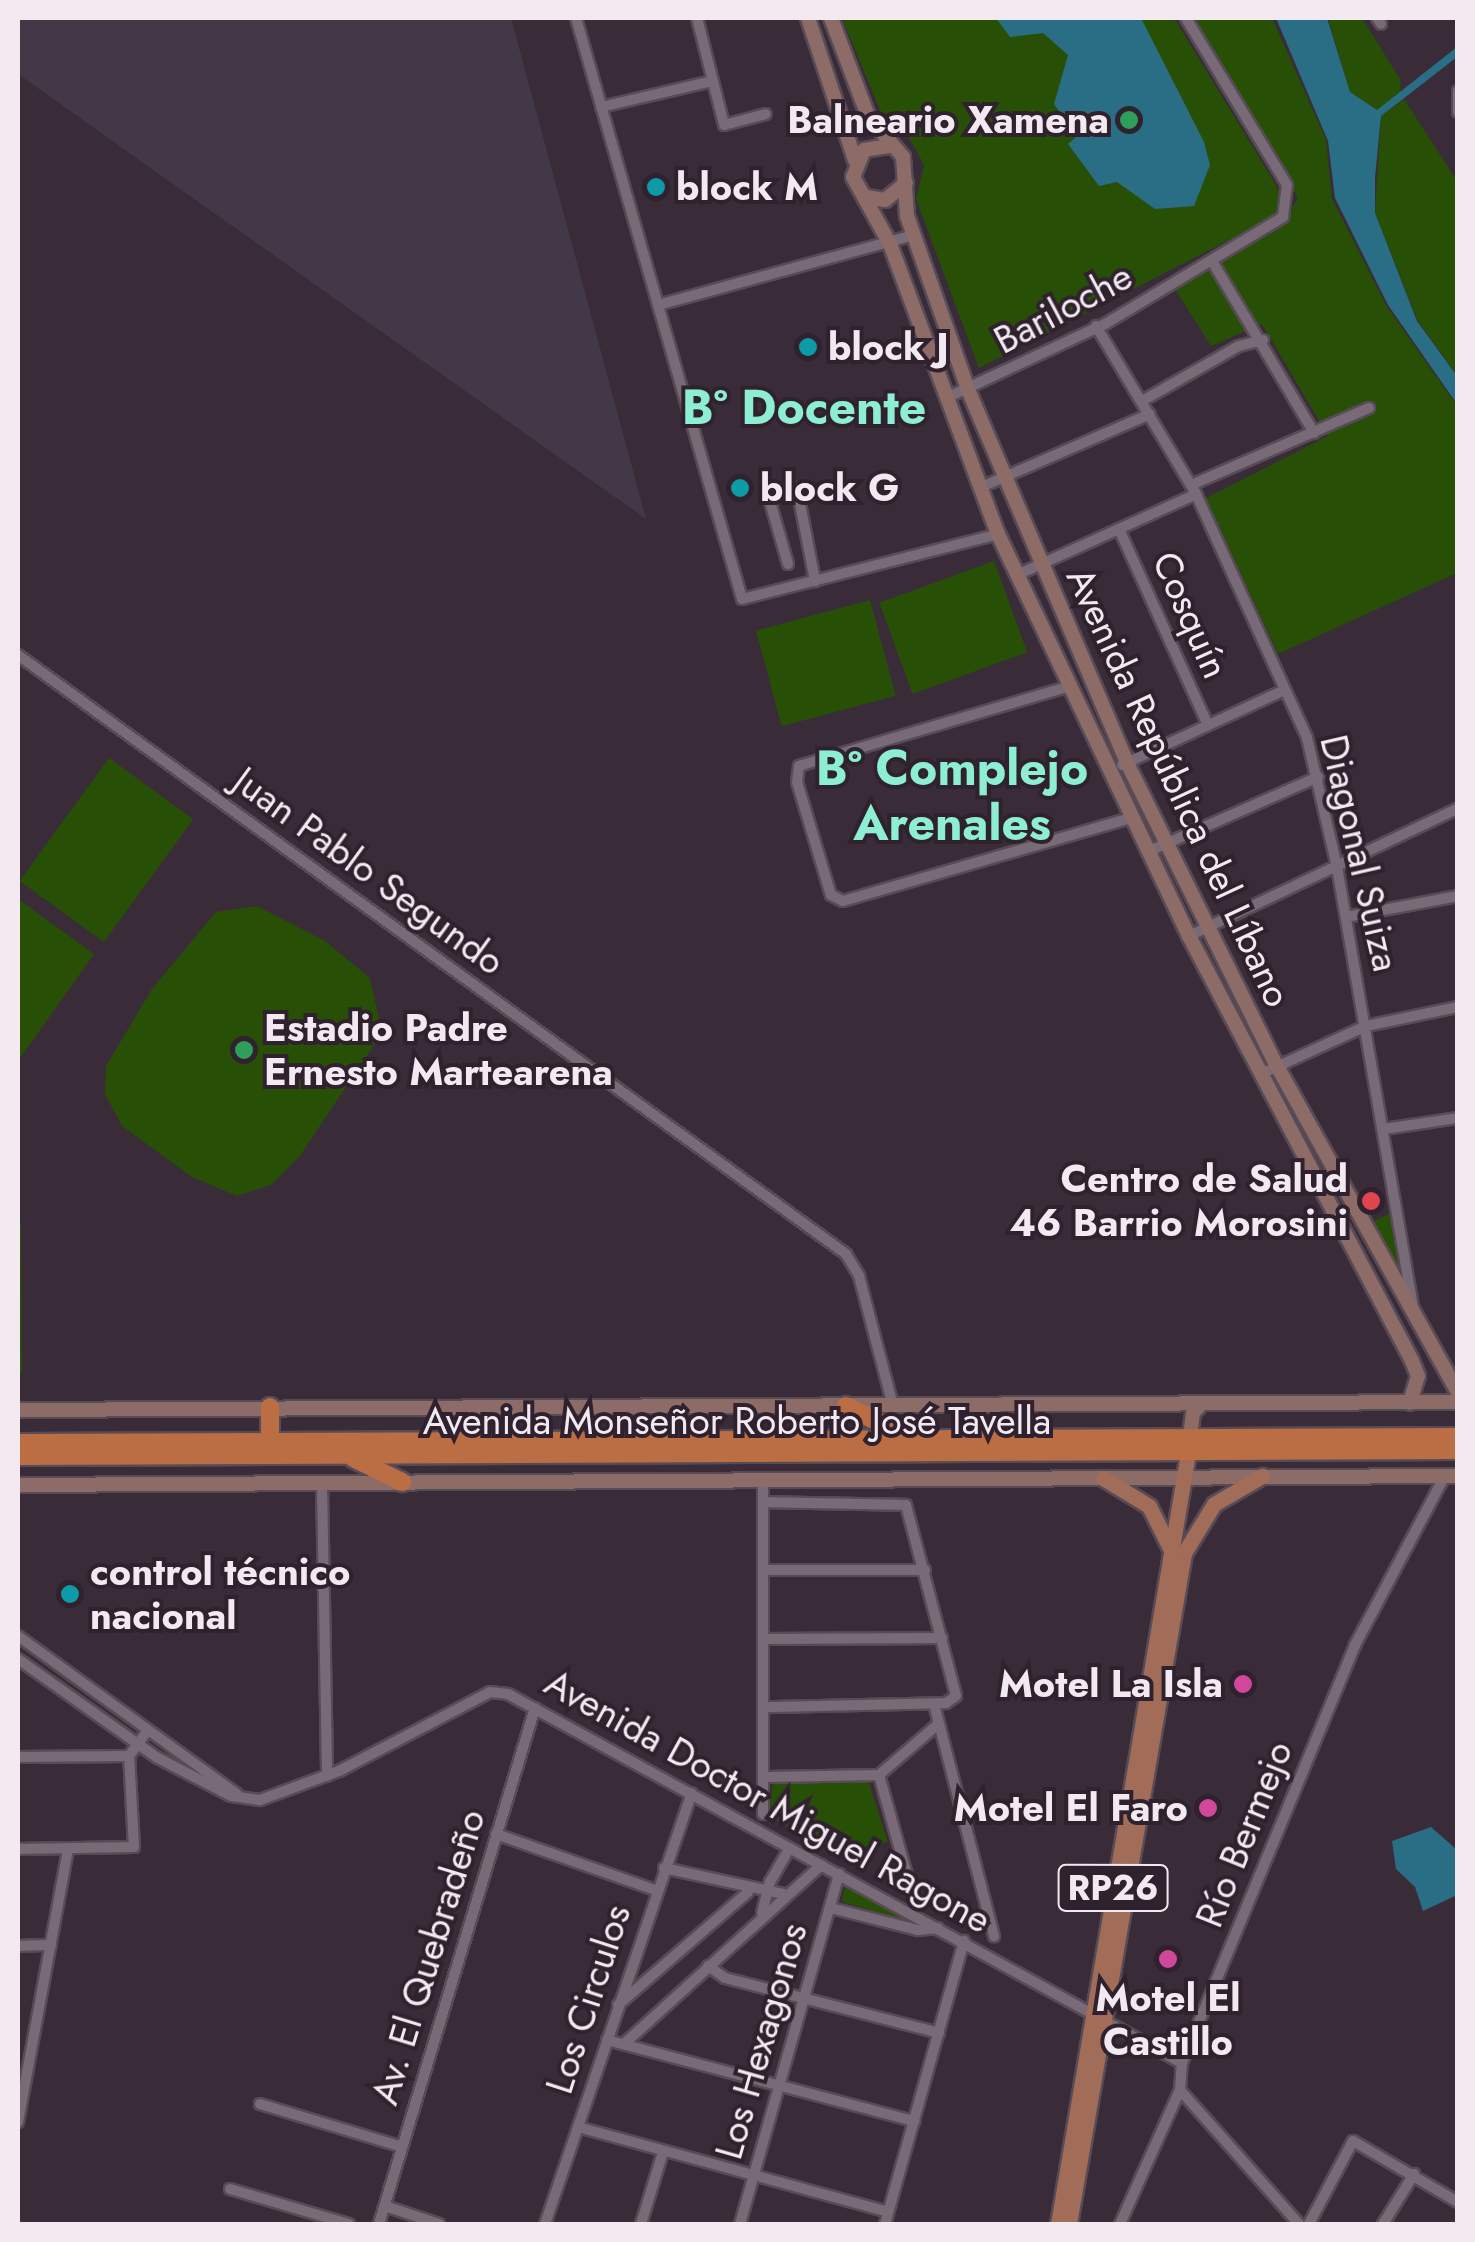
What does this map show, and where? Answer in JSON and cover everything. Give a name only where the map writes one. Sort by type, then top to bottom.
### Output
[{"type":"highway","points":[[846,1406],[910,1438]]},
{"type":"highway","points":[[860,1438],[893,1406]]},
{"type":"highway","points":[[270,1407],[270,1442]]},
{"type":"highway","name":"Avenida Monseñor Roberto José Tavella","points":[[18,1456],[348,1456],[1458,1437]]},
{"type":"highway","name":"Avenida Monseñor Roberto José Tavella","points":[[18,1443],[910,1438],[1458,1450]]},
{"type":"highway","points":[[348,1456],[402,1482]]},
{"type":"main road","name":"RP26","points":[[1069,2224],[1098,2015],[1190,1444]]},
{"type":"main road","name":"RP26","points":[[1058,2224],[1184,1553],[1214,1504],[1262,1476]]},
{"type":"main road","points":[[1103,1478],[1149,1506],[1170,1552]]},
{"type":"street","points":[[576,18],[742,599],[998,534]]},
{"type":"street","points":[[696,18],[724,125],[766,114]]},
{"type":"street","points":[[808,18],[855,160],[852,177],[865,196],[884,200],[906,183],[903,158],[889,146],[868,116],[831,18]]},
{"type":"street","name":"Bariloche","points":[[946,398],[969,392],[1096,326],[1282,217],[1286,185],[1186,18]]},
{"type":"street","points":[[601,108],[713,81]]},
{"type":"street","points":[[1458,91],[1458,112]]},
{"type":"street","points":[[855,160],[873,146],[889,146]]},
{"type":"street","name":"Avenida República del Líbano","points":[[906,183],[914,235],[969,392],[1002,479],[1126,763],[1277,1066],[1413,1318],[1458,1392]]},
{"type":"street","name":"Avenida República del Líbano","points":[[865,196],[890,244],[998,534],[1068,687],[1189,936],[1412,1362],[1418,1376],[1410,1403]]},
{"type":"street","points":[[658,304],[914,235]]},
{"type":"street","points":[[1209,263],[1264,340],[1314,434]]},
{"type":"street","name":"Diagonal Suiza","points":[[1096,326],[1193,490],[1284,690],[1318,777],[1366,1026],[1413,1318]]},
{"type":"street","points":[[1142,401],[1239,346],[1264,340]]},
{"type":"street","points":[[1018,575],[1369,408]]},
{"type":"street","points":[[979,488],[1150,414]]},
{"type":"street","points":[[788,564],[770,498],[797,488],[815,581]]},
{"type":"street","name":"Cosquín","points":[[1120,529],[1208,725]]},
{"type":"street","name":"Juan Pablo Segundo","points":[[18,655],[846,1254],[860,1276],[893,1406]]},
{"type":"street","points":[[1068,687],[800,766],[797,782],[831,895],[842,901],[1130,818]]},
{"type":"street","points":[[1109,770],[1284,690]]},
{"type":"street","points":[[1147,852],[1318,777]]},
{"type":"street","points":[[1189,936],[1458,808]]},
{"type":"street","points":[[1346,917],[1458,896]]},
{"type":"street","points":[[1261,1074],[1366,1026],[1458,1007]]},
{"type":"street","points":[[1384,1129],[1458,1118]]},
{"type":"street","points":[[18,1410],[1458,1402]]},
{"type":"street","name":"RP26","points":[[1190,1444],[1193,1413],[1202,1403]]},
{"type":"street","points":[[18,1486],[1451,1476]]},
{"type":"street","name":"Río Bermejo","points":[[1120,2224],[1180,2090],[1182,2063],[1356,1645],[1451,1476]]},
{"type":"street","points":[[763,1480],[767,1707],[764,1814]]},
{"type":"street","points":[[322,1483],[327,1776]]},
{"type":"street","points":[[764,1502],[901,1502],[925,1570],[955,1700],[934,1704],[767,1707]]},
{"type":"street","points":[[765,1570],[925,1570]]},
{"type":"street","points":[[766,1639],[942,1638]]},
{"type":"street","points":[[18,1639],[247,1798]]},
{"type":"street","points":[[18,1659],[138,1745],[216,1790],[247,1798]]},
{"type":"street","name":"Avenida Doctor Miguel Ragone","points":[[247,1798],[272,1798],[327,1776],[490,1692],[534,1708],[1182,2063]]},
{"type":"street","points":[[934,1704],[994,1936]]},
{"type":"street","name":"Av. El Quebradeño","points":[[379,2224],[534,1708]]},
{"type":"street","points":[[767,1777],[879,1776],[937,1725]]},
{"type":"street","points":[[18,1849],[134,1847],[129,1756],[148,1730]]},
{"type":"street","points":[[18,1756],[129,1756]]},
{"type":"street","points":[[879,1776],[910,1889]]},
{"type":"street","name":"Los Circulos","points":[[545,2224],[692,1793]]},
{"type":"street","points":[[496,1834],[656,1890]]},
{"type":"street","points":[[762,1914],[766,1894],[790,1848]]},
{"type":"street","points":[[18,2122],[68,1849]]},
{"type":"street","points":[[626,2043],[762,1914],[821,1864]]},
{"type":"street","points":[[664,1868],[748,1892],[784,1894]]},
{"type":"street","name":"Los Hexagonos","points":[[740,2224],[839,1874]]},
{"type":"street","points":[[618,2005],[748,1892]]},
{"type":"street","points":[[830,1908],[930,1933],[938,1928]]},
{"type":"street","points":[[578,2127],[886,2218],[964,1941]]},
{"type":"street","points":[[18,1946],[51,1945]]},
{"type":"street","points":[[708,1966],[725,1978],[939,2032]]},
{"type":"street","points":[[606,2040],[778,2089],[914,2121]]},
{"type":"street","points":[[18,2044],[33,2044]]},
{"type":"street","points":[[1180,2090],[1299,2224]]},
{"type":"street","points":[[260,2104],[402,2147]]},
{"type":"street","points":[[1310,2224],[1347,2145],[1366,2143],[1458,2202]]},
{"type":"street","points":[[641,2224],[663,2152]]},
{"type":"street","points":[[1383,2224],[1414,2174]]},
{"type":"street","points":[[230,2190],[348,2224]]},
{"type":"street","points":[[385,2206],[439,2224]]},
{"type":"shaded area","points":[[18,18],[511,18],[646,519],[18,74]]},
{"type":"green space","points":[[842,18],[1174,18],[1282,195],[1278,215],[979,368],[916,199],[924,165],[907,134],[886,125]]},
{"type":"green space","points":[[1190,18],[1272,18],[1326,140],[1332,199],[1387,307],[1457,406],[1457,573],[1278,654],[1206,498],[1328,436],[1262,324],[1211,346],[1175,289],[1279,229],[1298,198]]},
{"type":"green space","points":[[1328,18],[1362,18],[1400,79],[1401,94],[1377,110],[1350,92]]},
{"type":"green space","points":[[1404,99],[1457,181],[1457,375],[1418,321],[1375,213],[1381,116]]},
{"type":"green space","points":[[994,561],[1027,652],[913,694],[879,603]]},
{"type":"green space","points":[[870,600],[896,696],[782,726],[756,631]]},
{"type":"green space","points":[[109,758],[193,819],[104,942],[20,881]]},
{"type":"green space","points":[[18,899],[94,954],[18,1061]]},
{"type":"green space","name":"Estadio Padre Ernesto Martearena","points":[[257,906],[325,941],[370,978],[382,1033],[299,1157],[271,1185],[237,1196],[192,1177],[122,1126],[105,1094],[106,1066],[152,989],[216,912]]},
{"type":"green space","points":[[1391,1213],[1403,1273],[1369,1223]]},
{"type":"green space","points":[[21,1224],[22,1373],[18,1373]]},
{"type":"green space","points":[[773,1780],[868,1780],[888,1842],[858,1849],[863,1868],[769,1816]]},
{"type":"green space","points":[[845,1885],[902,1915],[902,1919],[842,1902]]},
{"type":"water","name":"Balneario Xamena","points":[[996,18],[1141,18],[1204,142],[1210,165],[1194,206],[1155,209],[1117,182],[1099,186],[1068,144],[1077,136],[1054,104],[1068,55],[1043,33],[1010,37]]},
{"type":"water","points":[[1276,18],[1327,18],[1350,92],[1377,110],[1457,47],[1457,57],[1381,116],[1375,213],[1417,321],[1457,376],[1457,404],[1388,305],[1335,198],[1328,141]]},
{"type":"water","points":[[1431,1827],[1457,1850],[1457,1895],[1423,1911],[1415,1887],[1396,1869],[1392,1841]]},
{"type":"place","name":"Balneario Xamena","points":[[1129,120]]},
{"type":"place","name":"block M","points":[[656,187]]},
{"type":"place","name":"block J","points":[[808,347]]},
{"type":"place","name":"block G","points":[[740,488]]},
{"type":"place","name":"Estadio Padre Ernesto Martearena","points":[[244,1050]]},
{"type":"place","name":"Centro de Salud 46 Barrio Morosini","points":[[1371,1201]]},
{"type":"place","name":"control técnico nacional","points":[[70,1594]]},
{"type":"place","name":"Motel La Isla","points":[[1243,1684]]},
{"type":"place","name":"Motel El Faro","points":[[1208,1808]]},
{"type":"place","name":"Motel El Castillo","points":[[1168,1959]]},
{"type":"district","name":"Bº Docente","points":[[804,408]]},
{"type":"district","name":"Bº Complejo Arenales","points":[[952,796]]}]
